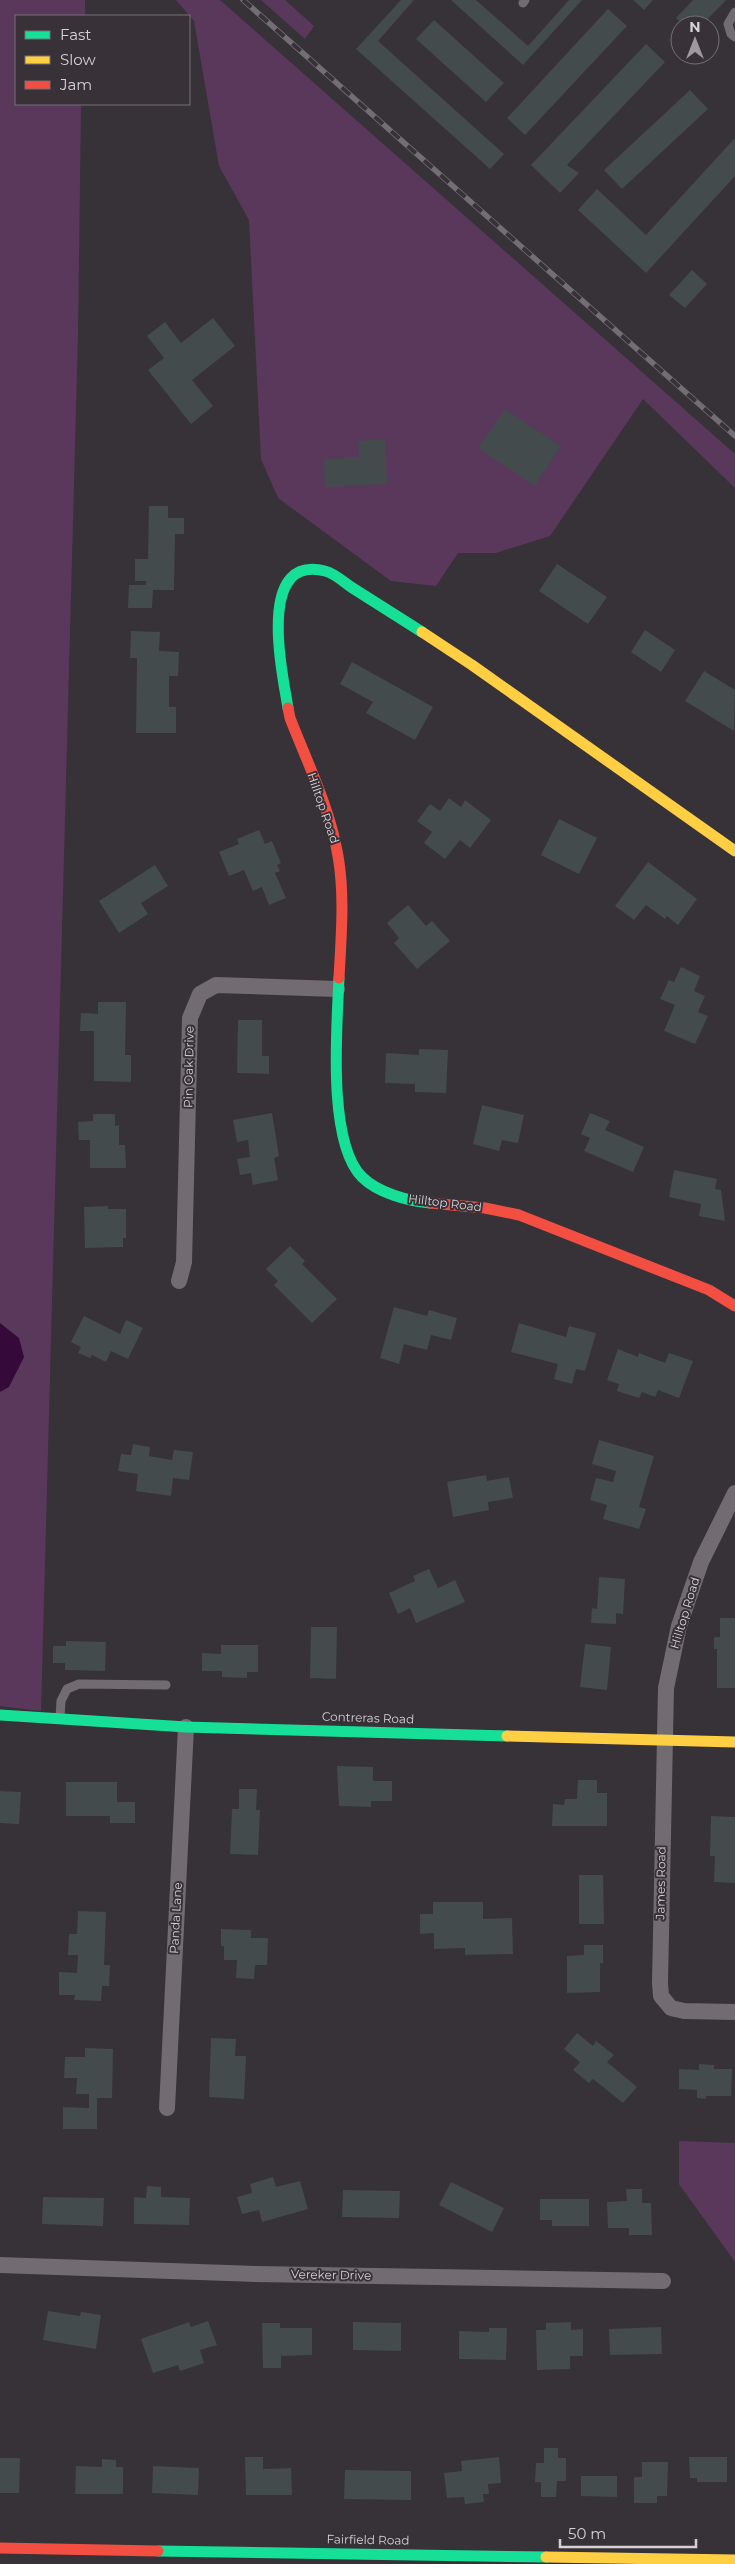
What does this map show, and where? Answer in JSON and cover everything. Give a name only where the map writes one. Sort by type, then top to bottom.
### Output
[{"type":"street","name":"Hilltop Road","points":[[735,851],[402,618],[327,571],[304,569],[292,575],[281,593],[279,613],[281,668],[290,718],[326,811],[338,855],[342,899],[337,990],[336,1061],[339,1115],[346,1149],[362,1177],[386,1192],[416,1202],[485,1208],[519,1216],[709,1290],[735,1306]]},
{"type":"street","name":"Pin Oak Drive","points":[[179,1281],[184,1262],[190,1018],[200,994],[216,985],[337,990]]},
{"type":"street","name":"Hilltop Road","points":[[664,1740],[666,1688],[679,1626],[701,1562],[735,1493]]},
{"type":"street","name":"Contreras Road","points":[[0,1715],[186,1727],[735,1742]]},
{"type":"street","name":"Panda Lane","points":[[167,2108],[186,1727]]},
{"type":"street","name":"James Road","points":[[664,1740],[660,1983],[662,1996],[671,2008],[684,2011],[735,2012]]},
{"type":"street","name":"Vereker Drive","points":[[0,2265],[256,2274],[663,2281]]},
{"type":"street","name":"Fairfield Road","points":[[0,2548],[175,2550],[608,2561],[735,2560]]},
{"type":"lane","points":[[735,12],[728,24],[731,34],[735,37]]},
{"type":"lane","points":[[60,1720],[61,1701],[66,1689],[79,1684],[166,1685]]},
{"type":"lane","points":[[175,2550],[175,2564]]},
{"type":"shaded area","points":[[0,0],[85,0],[85,15],[15,15],[15,105],[81,105],[78,334],[41,1711],[0,1706]]},
{"type":"shaded area","points":[[176,0],[220,0],[735,454],[735,488],[643,399],[550,536],[496,553],[458,553],[436,586],[391,581],[278,498],[261,459],[249,220],[219,166],[194,21]]},
{"type":"shaded area","points":[[261,0],[285,0],[314,26],[305,39]]},
{"type":"shaded area","points":[[0,1323],[19,1338],[24,1357],[9,1387],[0,1392]]},
{"type":"shaded area","points":[[679,2141],[735,2143],[735,2262],[679,2184]]},
{"type":"building","points":[[401,0],[414,0],[378,41],[504,154],[490,169],[356,49]]},
{"type":"building","points":[[451,0],[476,0],[528,46],[569,0],[582,0],[523,65]]},
{"type":"building","points":[[633,0],[653,0],[644,10]]},
{"type":"building","points":[[693,0],[726,0],[712,15],[679,15]]},
{"type":"building","points":[[608,9],[627,26],[525,135],[507,118]]},
{"type":"building","points":[[434,20],[504,83],[486,102],[416,39]]},
{"type":"building","points":[[646,44],[665,62],[567,165],[579,173],[560,193],[531,165]]},
{"type":"building","points":[[690,90],[708,109],[622,189],[604,170]]},
{"type":"building","points":[[735,138],[735,176],[646,273],[578,210],[597,189],[646,235]]},
{"type":"building","points":[[692,270],[707,284],[685,308],[669,295]]},
{"type":"building","points":[[213,318],[235,346],[192,380],[213,406],[191,424],[148,370],[164,358],[147,336],[165,322],[181,343]]},
{"type":"building","points":[[505,409],[561,446],[535,486],[478,448]]},
{"type":"building","points":[[385,439],[387,484],[325,487],[324,459],[359,457],[358,441]]},
{"type":"building","points":[[149,506],[168,506],[168,518],[184,518],[184,534],[175,534],[174,590],[153,590],[152,608],[128,608],[129,585],[146,585],[146,581],[135,581],[135,559],[148,559]]},
{"type":"building","points":[[557,564],[607,597],[588,624],[539,591]]},
{"type":"building","points":[[645,630],[675,650],[661,672],[631,652]]},
{"type":"building","points":[[131,631],[160,632],[159,651],[179,652],[178,676],[169,676],[169,707],[176,707],[176,733],[136,733],[137,658],[130,658]]},
{"type":"building","points":[[352,662],[433,707],[415,740],[366,713],[373,702],[340,684]]},
{"type":"building","points":[[704,671],[735,690],[734,731],[685,701]]},
{"type":"building","points":[[449,798],[461,807],[465,800],[491,820],[470,848],[460,840],[445,859],[424,843],[432,832],[417,821],[430,804],[440,811]]},
{"type":"building","points":[[559,819],[597,838],[579,874],[541,855]]},
{"type":"building","points":[[259,830],[265,844],[272,841],[281,863],[277,865],[280,871],[275,873],[286,898],[269,905],[262,887],[253,891],[244,870],[229,876],[219,852],[239,844],[237,839]]},
{"type":"building","points":[[648,862],[697,899],[678,925],[667,916],[665,919],[646,905],[634,920],[615,906]]},
{"type":"building","points":[[155,865],[168,886],[141,903],[148,914],[119,933],[99,901]]},
{"type":"building","points":[[408,905],[426,926],[432,921],[450,941],[417,969],[394,943],[399,938],[387,923]]},
{"type":"building","points":[[681,967],[700,976],[694,991],[705,996],[698,1012],[708,1016],[695,1044],[664,1031],[675,1005],[660,999],[669,980],[674,982]]},
{"type":"building","points":[[98,1002],[126,1002],[125,1055],[131,1055],[131,1082],[94,1081],[94,1031],[80,1031],[81,1013],[98,1014]]},
{"type":"building","points":[[238,1020],[262,1020],[262,1056],[269,1056],[269,1074],[237,1073]]},
{"type":"building","points":[[419,1049],[448,1050],[446,1093],[415,1092],[415,1084],[385,1083],[386,1053],[419,1055]]},
{"type":"building","points":[[482,1105],[524,1115],[518,1143],[502,1140],[499,1151],[473,1144]]},
{"type":"building","points":[[272,1113],[279,1156],[274,1158],[278,1180],[253,1185],[251,1173],[240,1175],[237,1159],[250,1157],[248,1140],[237,1142],[233,1120]]},
{"type":"building","points":[[590,1113],[610,1121],[605,1130],[644,1147],[633,1172],[584,1151],[590,1138],[581,1134]]},
{"type":"building","points":[[93,1114],[115,1114],[115,1126],[119,1125],[119,1145],[125,1145],[126,1168],[90,1168],[90,1140],[79,1140],[78,1122],[93,1121]]},
{"type":"building","points":[[674,1170],[717,1179],[715,1189],[721,1190],[725,1221],[699,1216],[701,1204],[669,1197]]},
{"type":"building","points":[[108,1206],[108,1209],[126,1209],[126,1238],[123,1238],[123,1247],[85,1248],[84,1207]]},
{"type":"building","points":[[290,1246],[305,1261],[302,1264],[337,1299],[312,1323],[274,1285],[278,1281],[266,1269]]},
{"type":"building","points":[[394,1307],[427,1316],[429,1310],[457,1318],[451,1340],[431,1335],[427,1350],[404,1344],[399,1364],[380,1358]]},
{"type":"building","points":[[84,1316],[120,1334],[126,1320],[143,1328],[128,1359],[111,1351],[106,1362],[92,1355],[90,1358],[78,1353],[81,1347],[71,1342]]},
{"type":"building","points":[[519,1323],[566,1337],[569,1326],[596,1333],[585,1371],[576,1369],[572,1384],[554,1379],[558,1364],[511,1352]]},
{"type":"building","points":[[618,1349],[638,1357],[639,1353],[665,1363],[669,1353],[693,1361],[679,1398],[658,1390],[655,1397],[642,1392],[639,1398],[617,1391],[619,1384],[607,1380]]},
{"type":"building","points":[[599,1440],[654,1456],[639,1507],[646,1509],[639,1529],[603,1519],[607,1505],[590,1500],[596,1478],[613,1482],[616,1471],[592,1464]]},
{"type":"building","points":[[133,1444],[150,1447],[149,1456],[172,1460],[174,1450],[193,1452],[189,1480],[173,1478],[171,1496],[136,1491],[138,1474],[118,1471],[121,1454],[131,1455]]},
{"type":"building","points":[[486,1475],[487,1481],[509,1477],[513,1498],[488,1502],[489,1510],[453,1517],[447,1482]]},
{"type":"building","points":[[429,1569],[438,1588],[455,1580],[465,1602],[416,1623],[410,1608],[398,1614],[389,1593],[415,1581],[413,1576]]},
{"type":"building","points":[[599,1577],[625,1579],[623,1614],[616,1613],[616,1624],[591,1623],[592,1608],[597,1609]]},
{"type":"building","points":[[720,1618],[735,1618],[735,1688],[717,1688],[717,1649],[714,1649],[714,1637],[720,1637]]},
{"type":"building","points":[[311,1627],[337,1627],[336,1679],[310,1678]]},
{"type":"building","points":[[66,1641],[106,1642],[105,1671],[65,1670],[65,1663],[53,1663],[53,1646],[66,1646]]},
{"type":"building","points":[[585,1644],[611,1647],[607,1690],[580,1687]]},
{"type":"building","points":[[221,1645],[258,1645],[258,1672],[247,1672],[247,1678],[222,1677],[222,1671],[202,1671],[202,1653],[221,1654]]},
{"type":"building","points":[[337,1766],[373,1767],[373,1781],[392,1781],[392,1801],[371,1801],[371,1807],[339,1806]]},
{"type":"building","points":[[578,1780],[597,1780],[597,1793],[607,1793],[607,1826],[552,1826],[553,1804],[564,1805],[565,1799],[577,1799]]},
{"type":"building","points":[[66,1782],[117,1782],[117,1802],[135,1802],[135,1823],[110,1823],[110,1816],[66,1816]]},
{"type":"building","points":[[239,1789],[257,1789],[256,1810],[260,1810],[258,1855],[230,1854],[232,1809],[239,1809]]},
{"type":"building","points":[[0,1791],[21,1792],[19,1824],[0,1823]]},
{"type":"building","points":[[711,1816],[735,1817],[735,1883],[714,1882],[715,1856],[710,1856]]},
{"type":"building","points":[[579,1875],[603,1875],[604,1924],[579,1924]]},
{"type":"building","points":[[433,1902],[483,1902],[483,1919],[512,1918],[513,1954],[465,1955],[465,1948],[434,1949],[434,1933],[420,1934],[420,1914],[433,1914]]},
{"type":"building","points":[[78,1911],[106,1912],[104,1965],[110,1965],[109,1986],[102,1986],[101,2001],[74,2000],[75,1995],[59,1995],[59,1972],[77,1973],[78,1955],[68,1955],[69,1934],[77,1934]]},
{"type":"building","points":[[221,1929],[251,1930],[251,1938],[268,1938],[267,1965],[255,1965],[254,1979],[236,1978],[237,1960],[224,1960],[224,1946],[221,1946]]},
{"type":"building","points":[[584,1945],[603,1945],[603,1963],[600,1963],[600,1992],[567,1993],[567,1956],[584,1955]]},
{"type":"building","points":[[577,2033],[593,2046],[596,2041],[614,2055],[607,2062],[637,2087],[623,2103],[593,2079],[589,2083],[573,2070],[580,2062],[564,2049]]},
{"type":"building","points":[[211,2038],[236,2039],[235,2056],[246,2056],[244,2099],[209,2097]]},
{"type":"building","points":[[85,2048],[113,2049],[112,2098],[97,2098],[97,2129],[63,2129],[63,2107],[89,2108],[89,2094],[76,2094],[77,2078],[64,2078],[65,2057],[85,2057]]},
{"type":"building","points":[[699,2064],[714,2065],[714,2069],[732,2069],[731,2096],[706,2096],[706,2099],[697,2098],[697,2090],[679,2089],[679,2069],[699,2070]]},
{"type":"building","points":[[273,2177],[276,2187],[300,2181],[308,2209],[262,2222],[259,2210],[242,2214],[237,2197],[252,2193],[250,2184]]},
{"type":"building","points":[[451,2182],[504,2208],[492,2232],[439,2205]]},
{"type":"building","points":[[147,2186],[161,2187],[161,2197],[190,2198],[189,2225],[134,2224],[134,2197],[146,2198]]},
{"type":"building","points":[[626,2189],[642,2189],[642,2203],[651,2203],[652,2235],[629,2235],[629,2228],[608,2228],[607,2202],[627,2201]]},
{"type":"building","points":[[343,2190],[400,2191],[399,2218],[342,2217]]},
{"type":"building","points":[[43,2197],[104,2198],[103,2226],[42,2224]]},
{"type":"building","points":[[540,2199],[589,2199],[589,2226],[552,2226],[552,2220],[540,2220]]},
{"type":"building","points":[[48,2311],[80,2316],[81,2312],[101,2315],[96,2349],[43,2340]]},
{"type":"building","points":[[208,2321],[217,2345],[200,2350],[204,2363],[180,2371],[178,2365],[153,2373],[141,2339],[189,2322],[191,2327]]},
{"type":"building","points":[[353,2322],[401,2323],[401,2351],[353,2350]]},
{"type":"building","points":[[571,2322],[571,2330],[583,2329],[583,2356],[570,2356],[570,2369],[537,2370],[536,2330],[546,2330],[546,2323]]},
{"type":"building","points":[[262,2323],[280,2323],[280,2328],[312,2328],[312,2355],[281,2356],[281,2368],[263,2368]]},
{"type":"building","points":[[661,2327],[662,2354],[610,2355],[609,2329]]},
{"type":"building","points":[[489,2328],[507,2328],[506,2360],[459,2359],[459,2331],[489,2332]]},
{"type":"building","points":[[544,2448],[558,2448],[558,2458],[566,2458],[566,2481],[557,2481],[556,2497],[541,2497],[541,2482],[535,2482],[536,2463],[544,2463]]},
{"type":"building","points":[[245,2457],[263,2457],[263,2469],[291,2468],[292,2495],[246,2495]]},
{"type":"building","points":[[499,2457],[501,2483],[488,2484],[489,2494],[483,2494],[484,2502],[465,2504],[464,2497],[447,2498],[444,2473],[462,2471],[461,2461]]},
{"type":"building","points":[[689,2457],[727,2457],[727,2482],[697,2482],[697,2478],[690,2478]]},
{"type":"building","points":[[0,2458],[20,2458],[19,2493],[0,2493]]},
{"type":"building","points":[[102,2459],[116,2460],[116,2467],[123,2467],[123,2494],[75,2494],[76,2466],[102,2467]]},
{"type":"building","points":[[642,2462],[668,2462],[667,2496],[657,2496],[657,2503],[634,2503],[634,2477],[642,2477]]},
{"type":"building","points":[[153,2466],[199,2468],[198,2495],[152,2493]]},
{"type":"building","points":[[345,2470],[411,2471],[411,2500],[344,2499]]},
{"type":"building","points":[[581,2476],[617,2476],[617,2497],[581,2496]]},
{"type":"railway","points":[[243,0],[735,436]]},
{"type":"traffic: fast","points":[[288,708],[279,644],[278,619],[281,597],[289,580],[303,570],[325,571],[332,574],[422,632]]},
{"type":"traffic: fast","points":[[339,978],[336,1053],[337,1082],[343,1138],[351,1160],[362,1177],[376,1188],[403,1198],[430,1203]]},
{"type":"traffic: fast","points":[[0,1715],[186,1727],[507,1736]]},
{"type":"traffic: fast","points":[[158,2551],[546,2557]]},
{"type":"traffic: slow","points":[[422,632],[472,665],[735,851]]},
{"type":"traffic: slow","points":[[507,1736],[735,1742]]},
{"type":"traffic: slow","points":[[546,2557],[735,2560]]},
{"type":"traffic: jam","points":[[288,708],[290,718],[330,820],[338,856],[342,902],[339,978]]},
{"type":"traffic: jam","points":[[430,1203],[485,1208],[519,1215],[709,1290],[735,1306]]},
{"type":"traffic: jam","points":[[0,2548],[158,2551]]}]
